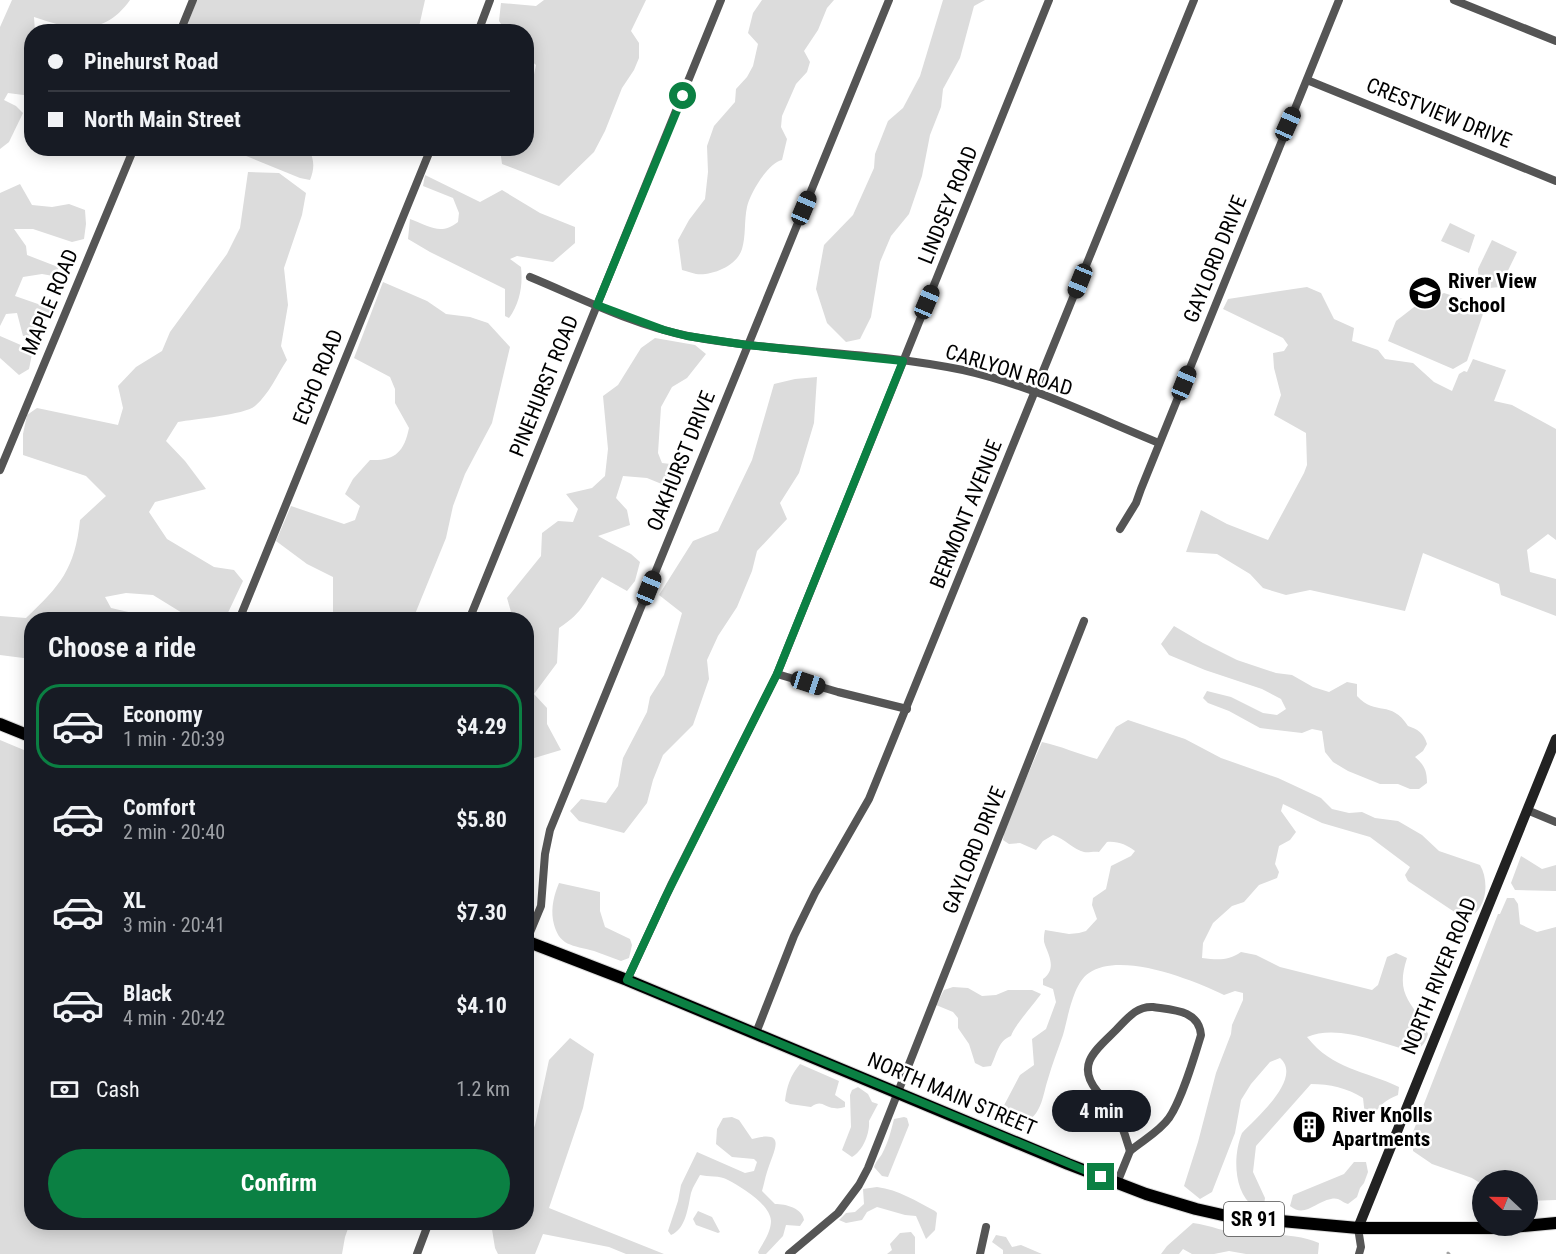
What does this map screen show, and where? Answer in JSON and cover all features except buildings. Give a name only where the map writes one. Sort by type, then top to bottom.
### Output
[{"type":"main road","points":[[0,724],[24,734]]},
{"type":"main road","name":"NORTH MAIN STREET","points":[[534,945],[627,980],[1117,1183],[1196,1209],[1227,1216],[1358,1228],[1501,1228],[1556,1223]]},
{"type":"street","points":[[183,24],[193,0]]},
{"type":"street","points":[[481,24],[490,0]]},
{"type":"street","name":"PINEHURST ROAD","points":[[472,612],[721,0]]},
{"type":"street","name":"OAKHURST DRIVE","points":[[534,924],[541,906],[545,854],[550,830],[890,0]]},
{"type":"street","name":"LINDSEY ROAD","points":[[627,980],[777,674],[1049,0]]},
{"type":"street","name":"BERMONT AVENUE","points":[[756,1033],[794,936],[815,893],[869,799],[1194,0]]},
{"type":"street","name":"GAYLORD DRIVE","points":[[1120,529],[1136,503],[1339,0]]},
{"type":"street","points":[[1454,0],[1556,41]]},
{"type":"street","name":"CRESTVIEW DRIVE","points":[[1307,80],[1556,181]]},
{"type":"street","name":"MAPLE ROAD","points":[[0,470],[131,156]]},
{"type":"street","name":"ECHO ROAD","points":[[242,612],[428,156]]},
{"type":"street","name":"CARLYON ROAD","points":[[530,277],[664,330],[747,345],[903,361],[966,371],[1036,393],[1159,443]]},
{"type":"street","name":"GAYLORD DRIVE","points":[[789,1254],[838,1213],[859,1185],[1084,621]]},
{"type":"street","points":[[777,674],[907,709]]},
{"type":"street","name":"NORTH RIVER ROAD","points":[[1358,1228],[1556,739]]},
{"type":"street","points":[[1527,810],[1556,822]]},
{"type":"street","points":[[1117,1183],[1130,1150],[1152,1135],[1168,1119],[1177,1103],[1200,1035],[1200,1027],[1192,1016],[1153,1007],[1142,1008],[1131,1015],[1090,1058],[1088,1076],[1118,1116],[1130,1150]]},
{"type":"street","points":[[981,1254],[986,1227]]},
{"type":"street","points":[[1358,1228],[1361,1247],[1359,1254]]},
{"type":"street","points":[[417,1254],[426,1230]]},
{"type":"shaded area","points":[[12,0],[130,0],[120,12],[100,24],[58,24],[34,17],[34,24],[24,24],[24,95],[8,93],[4,100],[16,106],[23,113],[9,142],[0,149],[0,27]]},
{"type":"shaded area","points":[[197,0],[425,0],[420,24],[188,24]]},
{"type":"shaded area","points":[[544,0],[646,0],[631,31],[639,43],[639,58],[634,70],[622,88],[594,152],[559,186],[502,164],[501,156],[534,156],[536,65],[534,63],[534,24],[501,24],[499,21],[501,3],[536,6]]},
{"type":"shaded area","points":[[762,0],[834,0],[827,8],[818,30],[804,51],[810,62],[807,72],[796,84],[782,116],[781,127],[787,139],[782,160],[766,172],[752,194],[747,207],[743,244],[739,255],[723,269],[694,274],[682,270],[678,240],[689,220],[705,199],[708,172],[707,146],[714,126],[735,102],[736,89],[753,66],[758,44],[748,33],[753,13]]},
{"type":"shaded area","points":[[943,0],[985,0],[974,6],[960,58],[943,89],[941,107],[930,135],[922,176],[909,214],[891,236],[880,262],[871,317],[860,339],[846,342],[827,323],[816,289],[824,245],[853,215],[874,168],[875,154],[888,121],[903,108],[920,76]]},
{"type":"shaded area","points":[[246,156],[312,156],[313,172],[310,180]]},
{"type":"shaded area","points":[[248,172],[279,173],[306,193],[302,215],[284,268],[288,305],[281,346],[287,360],[269,390],[255,406],[230,414],[178,422],[166,441],[206,489],[155,502],[149,512],[167,539],[214,567],[234,570],[243,581],[228,612],[181,612],[153,595],[126,593],[105,597],[111,608],[128,612],[32,612],[57,586],[70,564],[78,537],[80,520],[106,496],[86,476],[23,455],[23,434],[27,415],[37,408],[118,425],[123,408],[118,386],[136,367],[162,351],[170,332],[227,254],[240,228]]},
{"type":"shaded area","points":[[425,175],[480,202],[502,190],[540,213],[575,227],[575,243],[553,262],[517,256],[510,259],[521,267],[522,280],[518,300],[509,318],[505,316],[505,289],[408,239],[410,219],[440,229],[458,222],[459,213],[453,198],[423,186]]},
{"type":"shaded area","points":[[20,184],[32,205],[52,207],[69,204],[85,210],[86,224],[84,239],[72,242],[33,229],[14,229],[26,246],[27,255],[58,267],[59,277],[42,274],[23,277],[15,296],[38,304],[53,302],[50,314],[36,335],[23,336],[17,313],[6,314],[0,326],[0,193]]},
{"type":"shaded area","points":[[1450,223],[1475,235],[1469,253],[1441,241]]},
{"type":"shaded area","points":[[1492,240],[1517,252],[1500,287],[1479,289],[1478,269]]},
{"type":"shaded area","points":[[383,282],[427,301],[446,314],[470,317],[488,323],[510,347],[492,423],[465,474],[453,506],[446,538],[416,612],[333,612],[333,577],[307,564],[276,541],[291,506],[344,524],[355,520],[360,506],[345,494],[353,479],[370,460],[392,457],[404,443],[409,428],[395,403],[395,389],[390,377],[354,358]]},
{"type":"shaded area","points":[[1307,287],[1321,293],[1334,319],[1354,328],[1352,341],[1378,350],[1385,359],[1413,363],[1434,382],[1452,391],[1459,374],[1467,372],[1473,359],[1506,370],[1494,401],[1512,405],[1556,429],[1556,540],[1548,534],[1527,550],[1530,572],[1556,579],[1556,616],[1501,595],[1499,584],[1423,553],[1405,611],[1310,590],[1286,595],[1263,588],[1250,574],[1217,554],[1186,552],[1201,510],[1227,524],[1268,540],[1304,473],[1307,465],[1306,433],[1274,415],[1281,395],[1274,368],[1273,353],[1284,351],[1288,345],[1283,338],[1223,309],[1228,299]]},
{"type":"shaded area","points":[[1444,293],[1466,300],[1484,311],[1467,361],[1453,369],[1388,341],[1396,321],[1418,304]]},
{"type":"shaded area","points":[[0,336],[30,349],[32,354],[29,369],[19,375],[0,358]]},
{"type":"shaded area","points":[[655,338],[695,345],[706,354],[687,378],[672,387],[661,407],[658,453],[662,463],[679,465],[680,477],[669,487],[647,478],[623,476],[616,498],[627,510],[630,525],[598,536],[631,554],[640,562],[635,581],[627,591],[602,577],[579,611],[559,628],[557,663],[534,694],[534,612],[511,612],[507,598],[541,556],[542,533],[558,521],[573,522],[578,509],[566,494],[592,488],[605,476],[608,449],[603,396],[618,385],[641,348]]},
{"type":"shaded area","points":[[817,377],[814,423],[799,473],[780,503],[787,519],[757,551],[752,571],[737,607],[718,636],[707,660],[709,679],[693,725],[663,755],[647,803],[624,833],[579,821],[570,811],[581,799],[606,803],[618,786],[623,758],[647,712],[650,697],[664,675],[682,613],[659,595],[693,541],[718,531],[752,460],[774,384]]},
{"type":"shaded area","points":[[0,616],[24,618],[24,658],[0,655]]},
{"type":"shaded area","points":[[1174,626],[1237,660],[1276,673],[1292,675],[1313,687],[1329,692],[1347,682],[1357,684],[1357,696],[1364,702],[1396,713],[1408,726],[1422,734],[1427,744],[1423,751],[1415,757],[1424,768],[1427,783],[1419,789],[1410,789],[1398,784],[1380,784],[1333,762],[1325,752],[1322,731],[1312,729],[1302,733],[1260,728],[1229,711],[1208,703],[1203,698],[1207,691],[1231,697],[1263,713],[1277,715],[1286,709],[1281,699],[1262,689],[1169,655],[1161,644]]},
{"type":"shaded area","points":[[534,694],[547,708],[547,724],[561,750],[534,758]]},
{"type":"shaded area","points":[[1128,720],[1185,739],[1221,758],[1278,778],[1321,798],[1332,809],[1349,813],[1362,812],[1375,818],[1398,821],[1422,835],[1439,851],[1480,865],[1483,872],[1485,888],[1482,903],[1478,910],[1465,919],[1408,881],[1405,875],[1410,867],[1370,837],[1322,823],[1283,804],[1281,811],[1296,832],[1290,840],[1279,846],[1275,864],[1279,872],[1277,878],[1259,885],[1244,902],[1232,906],[1213,923],[1203,943],[1202,958],[1223,959],[1241,952],[1256,955],[1280,967],[1372,990],[1378,985],[1387,957],[1396,953],[1407,958],[1403,982],[1404,991],[1428,1034],[1422,1046],[1411,1051],[1345,1034],[1319,1034],[1307,1037],[1317,1048],[1338,1063],[1399,1087],[1398,1095],[1383,1104],[1372,1117],[1365,1116],[1363,1098],[1338,1087],[1311,1084],[1256,1146],[1253,1172],[1265,1198],[1264,1205],[1254,1207],[1242,1192],[1237,1173],[1237,1152],[1242,1133],[1267,1108],[1282,1086],[1286,1076],[1286,1066],[1280,1058],[1270,1062],[1241,1100],[1235,1133],[1212,1192],[1200,1199],[1184,1186],[1216,1073],[1243,1000],[1243,993],[1235,991],[1224,995],[1194,982],[1138,966],[1103,967],[1089,973],[1083,978],[1075,993],[1041,1103],[1035,1114],[1026,1122],[1018,1124],[1003,1122],[1000,1113],[1020,1075],[1034,1065],[1032,1039],[1046,1029],[1056,1002],[1053,989],[1043,985],[1043,979],[1051,967],[1044,941],[1045,930],[1069,934],[1086,931],[1097,919],[1092,905],[1093,898],[1106,889],[1111,866],[1131,856],[1135,851],[1122,844],[1107,842],[1099,852],[1084,852],[1053,835],[1043,841],[1036,850],[1020,843],[1009,844],[1003,840],[1005,827],[1042,742],[1097,759],[1116,727]]},
{"type":"shaded area","points":[[0,740],[24,750],[24,1230],[348,1230],[342,1254],[0,1254]]},
{"type":"shaded area","points":[[1521,856],[1542,869],[1556,865],[1556,891],[1515,890],[1511,883]]},
{"type":"shaded area","points":[[559,883],[600,892],[600,911],[605,927],[630,939],[632,945],[629,958],[621,961],[573,946],[563,940],[555,929],[552,915],[553,901]]},
{"type":"shaded area","points":[[1507,898],[1514,898],[1518,904],[1520,924],[1537,932],[1556,927],[1556,1200],[1538,1201],[1538,1170],[1472,1170],[1472,1178],[1432,1164],[1413,1151],[1413,1132],[1498,914]]},
{"type":"shaded area","points":[[953,987],[968,988],[982,996],[996,995],[1008,990],[1032,990],[1041,994],[1011,1036],[1001,1045],[991,1066],[983,1067],[975,1063],[969,1044],[958,1028],[958,1018],[953,1012],[936,1005],[944,990]]},
{"type":"shaded area","points":[[570,1038],[594,1054],[583,1108],[549,1208],[664,1254],[626,1254],[609,1247],[543,1234],[535,1254],[498,1254],[492,1230],[534,1230],[534,1128],[549,1060]]},
{"type":"shaded area","points":[[800,1064],[839,1081],[835,1095],[845,1102],[845,1107],[835,1108],[820,1104],[811,1107],[785,1101],[790,1081]]},
{"type":"shaded area","points":[[858,1087],[868,1094],[872,1102],[878,1104],[869,1121],[865,1141],[852,1157],[842,1150],[851,1127],[850,1095],[852,1090]]},
{"type":"shaded area","points":[[732,1117],[739,1120],[752,1139],[771,1137],[775,1140],[775,1150],[762,1191],[775,1204],[788,1206],[800,1212],[804,1220],[800,1226],[786,1225],[783,1236],[766,1254],[758,1252],[770,1229],[771,1221],[766,1208],[734,1183],[721,1177],[700,1175],[692,1190],[683,1223],[671,1235],[668,1231],[681,1185],[697,1152],[745,1173],[754,1171],[757,1162],[754,1159],[732,1157],[716,1144],[717,1129],[723,1118]]},
{"type":"shaded area","points":[[907,1118],[909,1125],[888,1177],[882,1176],[874,1167],[886,1146],[894,1119]]},
{"type":"shaded area","points":[[1354,1162],[1366,1162],[1368,1172],[1357,1197],[1348,1204],[1334,1199],[1305,1210],[1290,1206],[1293,1195],[1344,1174]]},
{"type":"shaded area","points":[[877,1187],[900,1193],[935,1211],[937,1213],[935,1230],[926,1239],[916,1216],[877,1207],[867,1212],[862,1220],[846,1223],[839,1220],[846,1213],[855,1212],[864,1204],[863,1189]]},
{"type":"shaded area","points":[[698,1211],[712,1217],[720,1232],[696,1225],[693,1219]]},
{"type":"shaded area","points":[[1193,1223],[1238,1233],[1282,1235],[1310,1240],[1319,1243],[1318,1254],[1246,1254],[1229,1251],[1192,1254],[1183,1249],[1179,1254],[1161,1254]]},
{"type":"shaded area","points":[[911,1232],[915,1237],[915,1254],[887,1254],[892,1250],[890,1244],[900,1233]]},
{"type":"shaded area","points":[[996,1235],[1006,1237],[1012,1247],[1021,1245],[1042,1254],[1003,1254],[1003,1250],[992,1242]]},
{"type":"place","name":"River View School","points":[[1425,293]]},
{"type":"place","name":"River Knolls Apartments","points":[[1309,1127]]},
{"type":"route","points":[[683,96],[597,305],[664,330],[687,336],[747,345],[903,361],[777,674],[665,898],[627,980],[1101,1177]]}]
